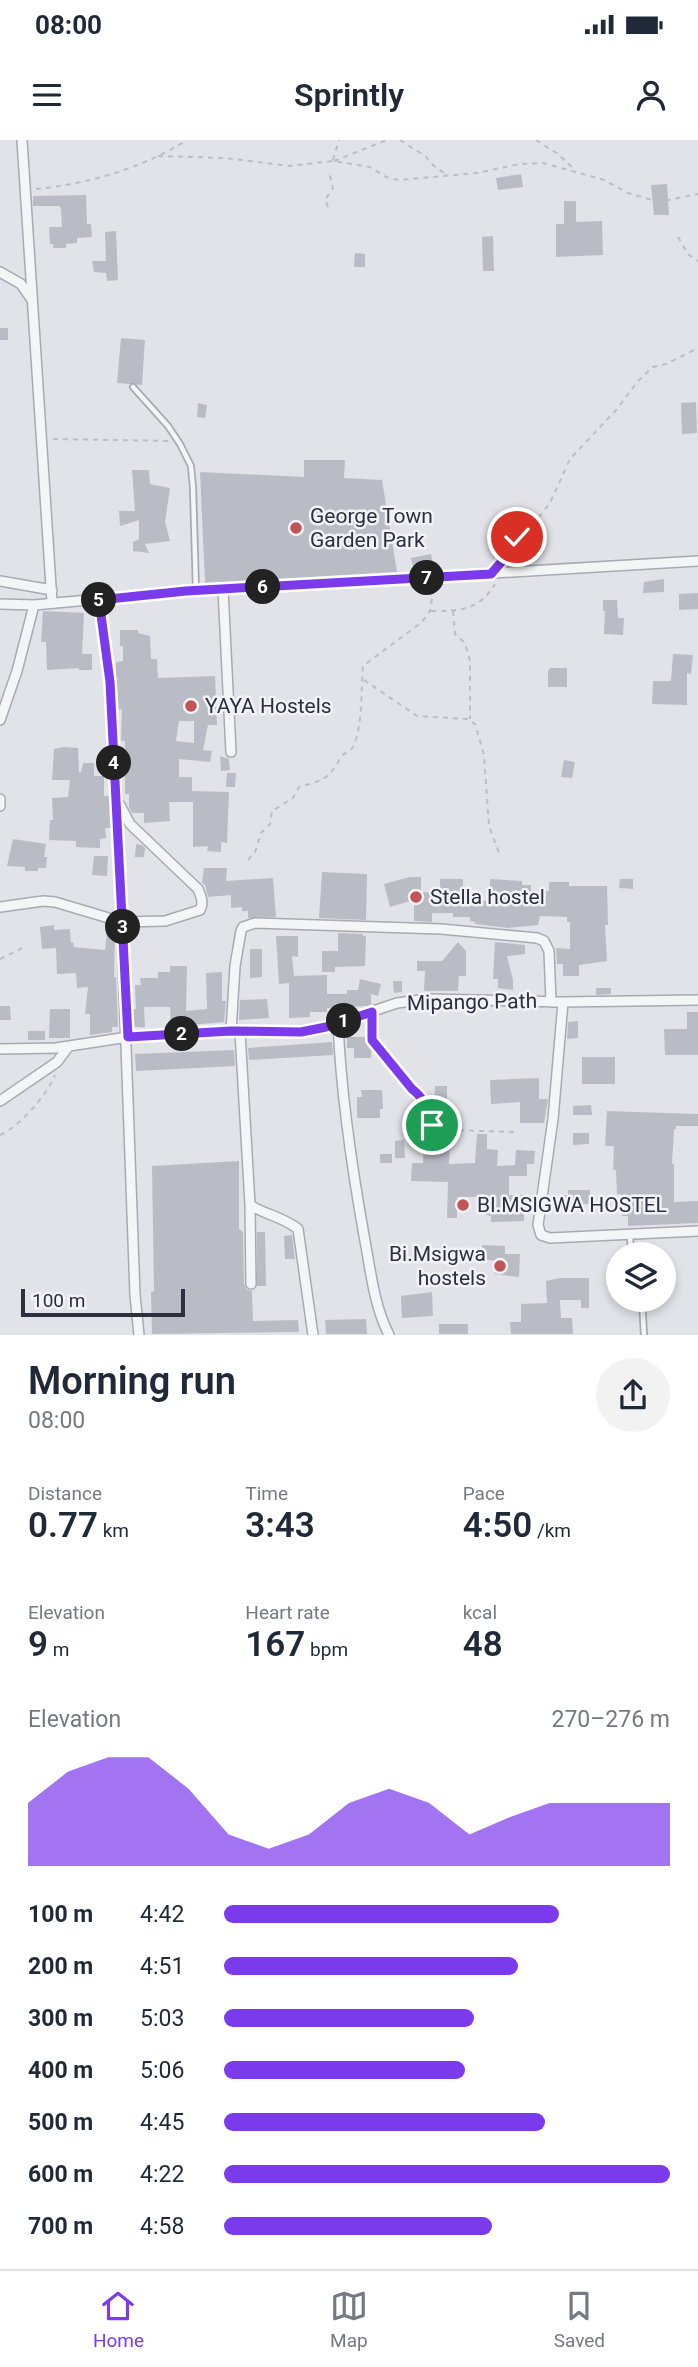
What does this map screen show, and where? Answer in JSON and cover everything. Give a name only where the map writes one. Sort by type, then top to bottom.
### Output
[{"type":"street","points":[[22,140],[52,602]]},
{"type":"street","points":[[0,272],[21,284],[33,300]]},
{"type":"street","points":[[0,604],[34,605],[196,590],[698,561]]},
{"type":"street","points":[[0,581],[52,590]]},
{"type":"street","points":[[223,589],[231,752]]},
{"type":"street","points":[[99,600],[110,682],[117,796],[128,1037],[135,1295],[139,1335]]},
{"type":"street","points":[[0,720],[17,671],[34,605]]},
{"type":"street","points":[[0,907],[55,902],[122,922],[165,921],[200,910],[203,906],[198,889],[130,824],[117,796]]},
{"type":"street","points":[[0,799],[0,806]]},
{"type":"street","points":[[251,1284],[250,1205],[235,1031],[235,967],[243,927],[255,923],[441,929],[537,938],[544,941],[549,951],[551,1002]]},
{"type":"street","name":"Mipango Path","points":[[0,1049],[31,1050],[128,1037],[235,1031],[301,1032],[397,1003],[428,999],[551,1002],[698,1000]]},
{"type":"street","points":[[562,1002],[553,1119],[539,1231],[541,1235],[550,1238],[698,1231]]},
{"type":"street","points":[[338,1023],[340,1066],[359,1209],[377,1304],[389,1335]]},
{"type":"street","points":[[0,1101],[57,1062],[69,1046]]},
{"type":"street","points":[[250,1205],[298,1229],[313,1335]]},
{"type":"lane","points":[[133,387],[168,426],[191,466],[196,590]]},
{"type":"lane","points":[[630,1234],[630,1242]]},
{"type":"lane","points":[[643,1312],[644,1335]]},
{"type":"path","points":[[26,190],[88,180],[158,156],[187,140]]},
{"type":"path","points":[[333,161],[339,140]]},
{"type":"path","points":[[158,156],[225,158],[289,166],[333,161],[387,140]]},
{"type":"path","points":[[400,140],[449,176]]},
{"type":"path","points":[[536,140],[558,154],[575,171]]},
{"type":"path","points":[[333,161],[370,167],[392,180],[449,176],[532,163],[555,164],[608,181],[628,193],[652,200],[698,194]]},
{"type":"path","points":[[328,207],[325,200],[332,188],[329,172]]},
{"type":"path","points":[[678,237],[688,254],[698,261]]},
{"type":"path","points":[[430,611],[466,609],[484,599],[517,537],[536,521],[550,503],[570,459],[650,369],[698,348]]},
{"type":"path","points":[[41,440],[112,439],[173,441],[180,444]]},
{"type":"path","points":[[248,860],[255,852],[261,833],[270,824],[272,811],[293,798],[299,787],[318,783],[328,777],[338,765],[341,756],[352,747],[360,710],[365,662],[422,622],[430,611],[435,577]]},
{"type":"path","points":[[453,611],[455,634],[465,643],[470,661],[470,719],[477,727],[482,745],[489,825],[499,853]]},
{"type":"path","points":[[362,679],[417,716],[470,719]]},
{"type":"path","points":[[0,960],[22,948]]},
{"type":"path","points":[[372,1012],[372,1040],[420,1095],[428,1109],[432,1125],[450,1129],[515,1132]]},
{"type":"path","points":[[0,1135],[8,1131],[40,1101],[54,1078],[57,1062]]},
{"type":"building","points":[[521,174],[523,187],[498,190],[496,178]]},
{"type":"building","points":[[667,184],[669,215],[654,215],[651,185]]},
{"type":"building","points":[[86,195],[87,224],[91,224],[92,237],[77,238],[77,243],[66,244],[66,248],[53,248],[53,244],[50,244],[49,227],[62,227],[61,209],[59,206],[33,206],[33,196]]},
{"type":"building","points":[[564,201],[576,201],[576,222],[602,221],[603,255],[556,257],[556,224],[564,224]]},
{"type":"building","points":[[116,231],[118,280],[107,281],[106,273],[94,272],[92,261],[106,261],[105,232]]},
{"type":"building","points":[[493,236],[494,271],[483,271],[482,237]]},
{"type":"building","points":[[355,253],[365,254],[365,267],[354,267]]},
{"type":"building","points":[[0,328],[8,328],[8,340],[0,340]]},
{"type":"building","points":[[121,338],[145,340],[142,385],[117,383]]},
{"type":"building","points":[[696,402],[697,433],[682,434],[681,403]]},
{"type":"building","points":[[198,403],[207,405],[205,418],[197,417]]},
{"type":"building","name":"George Town Garden Park","points":[[304,460],[345,460],[344,478],[382,480],[397,572],[205,583],[200,472],[304,477]]},
{"type":"building","points":[[132,470],[149,470],[150,484],[170,488],[165,522],[170,541],[145,544],[149,553],[133,551],[133,542],[139,539],[139,520],[120,526],[119,511],[135,511]]},
{"type":"building","points":[[431,554],[433,563],[413,566],[411,558]]},
{"type":"building","points":[[664,579],[664,592],[643,593],[644,582]]},
{"type":"building","points":[[698,593],[698,609],[679,610],[679,594]]},
{"type":"building","points":[[603,600],[617,600],[618,618],[624,618],[623,635],[604,634]]},
{"type":"building","points":[[43,611],[84,613],[82,654],[92,654],[92,670],[47,670],[46,642],[41,642]]},
{"type":"building","points":[[120,630],[138,630],[138,633],[150,636],[151,659],[157,659],[158,678],[215,676],[217,725],[208,725],[203,750],[212,751],[210,762],[179,759],[179,777],[192,777],[192,791],[229,792],[227,843],[221,842],[221,852],[207,851],[208,846],[193,847],[193,802],[169,802],[170,821],[144,823],[144,813],[132,813],[129,807],[129,794],[125,794],[125,741],[121,741],[122,709],[119,710],[116,677],[116,662],[123,661],[123,646],[120,646]],"holes":[[[179,721],[194,721],[194,743],[176,741]]]},
{"type":"building","points":[[673,654],[693,655],[691,674],[687,673],[687,705],[652,704],[653,681],[671,681]]},
{"type":"building","points":[[550,668],[567,668],[567,687],[548,687]]},
{"type":"building","points":[[78,748],[79,772],[83,763],[94,763],[94,776],[104,776],[104,796],[110,796],[111,828],[105,828],[106,838],[100,839],[100,848],[76,847],[76,841],[49,840],[50,820],[53,820],[52,798],[68,797],[70,780],[52,780],[54,749]]},
{"type":"building","points":[[220,756],[229,759],[230,770],[221,771]]},
{"type":"building","points":[[564,760],[575,762],[572,778],[561,777]]},
{"type":"building","points":[[227,773],[236,773],[235,787],[226,787]]},
{"type":"building","points":[[13,839],[46,844],[46,868],[25,871],[25,867],[7,866]]},
{"type":"building","points":[[136,844],[145,848],[144,857],[135,857]]},
{"type":"building","points":[[94,856],[108,856],[107,876],[92,875]]},
{"type":"building","points":[[204,868],[227,868],[226,881],[273,878],[276,917],[248,918],[248,911],[242,911],[242,907],[231,908],[231,895],[208,897],[202,883]]},
{"type":"building","points":[[322,872],[367,874],[366,920],[319,918]]},
{"type":"building","points":[[421,877],[421,892],[440,893],[440,879],[463,879],[463,900],[490,901],[490,879],[522,881],[522,885],[531,885],[531,891],[549,891],[549,882],[569,882],[569,886],[607,886],[607,961],[579,965],[579,976],[563,976],[563,964],[557,964],[556,948],[570,949],[570,922],[567,922],[567,917],[540,916],[538,925],[508,928],[475,924],[470,921],[470,917],[453,917],[453,913],[432,913],[432,922],[414,921],[414,900],[390,907],[384,884]]},
{"type":"building","points":[[620,879],[633,879],[633,889],[619,888]]},
{"type":"building","points":[[54,925],[54,930],[70,929],[74,947],[105,950],[107,931],[115,932],[114,977],[118,1027],[112,1027],[112,1032],[90,1035],[90,1014],[85,1014],[88,987],[77,988],[76,973],[57,974],[56,948],[42,949],[40,927]]},
{"type":"building","points":[[338,933],[366,936],[365,966],[335,967],[335,972],[322,972],[322,951],[338,951]]},
{"type":"building","points":[[276,936],[298,936],[298,957],[292,956],[294,976],[327,975],[327,994],[347,994],[347,990],[358,990],[360,979],[381,984],[378,996],[371,994],[371,1005],[367,1006],[327,1008],[327,1012],[310,1012],[310,1017],[289,1018],[289,983],[279,984]]},
{"type":"building","points":[[458,942],[466,951],[466,976],[459,976],[458,991],[424,991],[425,971],[417,971],[417,961],[442,961]]},
{"type":"building","points":[[495,942],[525,945],[525,954],[507,956],[513,990],[498,988],[498,979],[493,979]]},
{"type":"building","points":[[250,949],[262,949],[262,977],[250,978]]},
{"type":"building","points":[[170,966],[187,966],[186,1011],[207,1009],[206,973],[222,972],[222,1001],[226,1001],[224,1022],[179,1026],[179,1022],[171,1023],[170,1007],[144,1007],[145,1027],[132,1027],[132,1009],[136,1009],[135,985],[141,985],[140,978],[158,978],[158,972],[170,972]]},
{"type":"building","points":[[393,981],[402,981],[402,992],[394,993]]},
{"type":"building","points":[[596,988],[611,988],[611,994],[596,995]]},
{"type":"building","points":[[267,999],[269,1018],[239,1020],[240,1000]]},
{"type":"building","points":[[0,1006],[10,1006],[11,1020],[0,1020]]},
{"type":"building","points":[[50,1009],[70,1009],[70,1038],[49,1038]]},
{"type":"building","points":[[687,1012],[698,1012],[698,1055],[665,1055],[664,1029],[687,1029]]},
{"type":"building","points":[[578,1021],[578,1038],[567,1039],[568,1022]]},
{"type":"building","points":[[28,1031],[45,1031],[45,1040],[28,1040]]},
{"type":"building","points":[[347,1037],[372,1037],[371,1058],[354,1058],[354,1048],[347,1048]]},
{"type":"building","points":[[332,1042],[333,1055],[249,1060],[248,1048]]},
{"type":"building","points":[[234,1050],[235,1066],[136,1071],[135,1054]]},
{"type":"building","points":[[582,1057],[615,1057],[615,1084],[582,1084]]},
{"type":"building","points":[[539,1078],[539,1099],[548,1099],[544,1123],[520,1123],[520,1102],[491,1104],[490,1080]]},
{"type":"building","points":[[435,1086],[447,1086],[447,1121],[434,1121]]},
{"type":"building","points":[[361,1090],[382,1090],[383,1109],[380,1109],[380,1118],[357,1118],[357,1097],[362,1097]]},
{"type":"building","points":[[591,1105],[592,1115],[573,1115],[573,1106]]},
{"type":"building","points":[[607,1111],[698,1114],[698,1126],[676,1126],[674,1129],[672,1164],[674,1202],[698,1201],[698,1223],[628,1226],[628,1216],[622,1216],[621,1194],[617,1194],[616,1170],[613,1170],[614,1146],[605,1146]]},
{"type":"building","points":[[573,1133],[589,1133],[589,1144],[573,1145]]},
{"type":"building","points":[[477,1134],[487,1134],[487,1149],[498,1150],[497,1166],[515,1165],[516,1150],[535,1151],[534,1164],[527,1164],[527,1176],[509,1176],[509,1195],[530,1195],[530,1205],[524,1205],[524,1221],[491,1222],[491,1216],[486,1215],[487,1197],[457,1197],[457,1218],[447,1218],[448,1182],[411,1181],[412,1163],[423,1163],[424,1136],[434,1136],[434,1141],[450,1141],[449,1164],[475,1163]]},
{"type":"building","points":[[404,1140],[405,1158],[395,1158],[395,1141]]},
{"type":"building","points":[[380,1154],[392,1154],[392,1163],[380,1163]]},
{"type":"building","points":[[239,1161],[239,1229],[243,1232],[244,1284],[247,1290],[252,1291],[253,1321],[298,1320],[299,1332],[152,1334],[152,1166]]},
{"type":"building","points":[[568,1190],[590,1190],[590,1204],[563,1204],[563,1195],[568,1195]]},
{"type":"building","points":[[257,1232],[265,1232],[266,1286],[257,1286]]},
{"type":"building","points":[[292,1235],[295,1259],[285,1259],[284,1236]]},
{"type":"building","points":[[482,1245],[505,1246],[505,1254],[520,1254],[519,1277],[495,1274],[495,1261],[483,1259]]},
{"type":"building","points":[[589,1278],[589,1308],[581,1308],[581,1300],[560,1300],[561,1318],[572,1318],[573,1334],[511,1334],[510,1322],[521,1322],[521,1304],[547,1303],[546,1281]]},
{"type":"building","points":[[432,1292],[433,1316],[402,1318],[401,1296]]},
{"type":"building","points":[[366,1319],[367,1334],[326,1334],[325,1320]]},
{"type":"building","points":[[439,1324],[468,1324],[468,1334],[439,1334]]},
{"type":"place","name":"George Town Garden Park","points":[[296,528]]},
{"type":"place","name":"YAYA Hostels","points":[[191,706]]},
{"type":"place","name":"Stella hostel","points":[[416,897]]},
{"type":"place","name":"BI.MSIGWA HOSTEL","points":[[463,1205]]},
{"type":"place","name":"Bi.Msigwa hostels","points":[[500,1266]]},
{"type":"route","points":[[432,1125],[428,1109],[420,1095],[372,1040],[372,1012],[301,1032],[231,1031],[128,1037],[110,682],[99,600],[186,591],[491,574],[517,537]]}]
